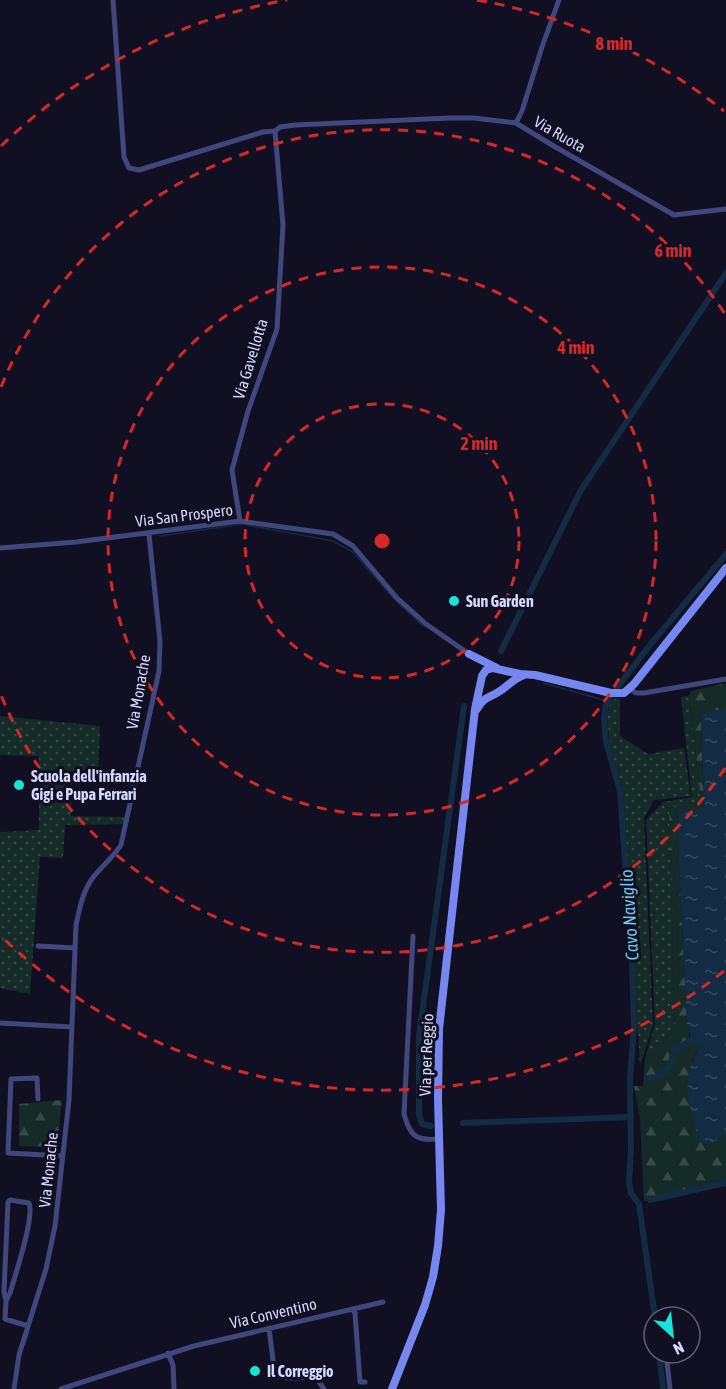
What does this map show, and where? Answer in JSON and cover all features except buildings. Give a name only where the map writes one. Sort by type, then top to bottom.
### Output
[{"type":"main road","points":[[499,669],[506,680],[504,686],[500,692],[486,691],[481,679],[486,670],[499,669],[621,694],[630,689],[726,568]]},
{"type":"main road","name":"Via San Prospero","points":[[469,654],[499,669]]},
{"type":"main road","name":"Via San Prospero","points":[[469,654],[477,663],[481,679]]},
{"type":"main road","points":[[504,686],[526,674]]},
{"type":"main road","name":"Via per Reggio","points":[[392,1389],[425,1305],[434,1271],[441,1220],[437,1075],[439,1029],[481,679]]},
{"type":"main road","points":[[475,716],[479,705],[493,693]]},
{"type":"street","points":[[113,0],[124,158],[131,170],[154,166],[263,132],[275,131],[280,127],[295,125],[450,118],[474,118],[516,123]]},
{"type":"street","name":"Via Ruota","points":[[559,0],[516,123],[674,215],[726,209]]},
{"type":"street","name":"Via Gavellotta","points":[[240,521],[232,470],[248,411],[277,329],[283,225],[275,131]]},
{"type":"street","name":"Via San Prospero","points":[[0,548],[149,534],[240,521],[333,534],[353,546],[404,604],[426,624],[469,654]]},
{"type":"street","name":"Via Monache","points":[[14,1389],[19,1355],[46,1269],[55,1227],[69,1100],[76,925],[85,890],[121,844],[159,671],[160,642],[149,534]]},
{"type":"street","points":[[630,689],[636,693],[644,693],[726,679]]},
{"type":"street","points":[[413,936],[404,1114],[407,1125],[415,1136],[422,1140],[439,1139]]},
{"type":"street","points":[[38,946],[75,948]]},
{"type":"street","points":[[0,1023],[72,1027]]},
{"type":"street","points":[[38,1099],[37,1078],[11,1079],[8,1153],[63,1156]]},
{"type":"street","points":[[6,1301],[28,1229],[31,1208],[29,1203],[10,1200],[8,1202],[4,1291],[5,1319],[28,1326]]},
{"type":"street","name":"Via Conventino","points":[[63,1389],[168,1353],[383,1302]]},
{"type":"street","points":[[353,1310],[360,1382],[365,1382]]},
{"type":"street","points":[[269,1328],[274,1369],[278,1376],[285,1379],[310,1377],[317,1379],[324,1389]]},
{"type":"street","points":[[168,1353],[173,1365],[174,1389]]},
{"type":"street","points":[[667,1365],[670,1389]]},
{"type":"green space","points":[[726,683],[726,709],[701,713],[704,805],[702,810],[697,811],[678,842],[687,1025],[690,1029],[689,1039],[700,1047],[692,1060],[714,1143],[726,1134],[726,1181],[644,1201],[640,1119],[634,1086],[643,1086],[645,1058],[650,1059],[675,1029],[669,812],[673,807],[695,806],[701,801],[689,696],[691,691]]},
{"type":"green space","points":[[689,696],[701,802],[695,806],[673,807],[669,812],[675,1029],[650,1059],[645,1058],[655,1024],[646,820],[663,802],[692,797],[681,697]]},
{"type":"green space","points":[[620,698],[620,736],[648,754],[684,748],[691,796],[654,800],[644,818],[653,1025],[640,1066],[623,791],[610,745],[607,716],[611,700]]},
{"type":"green space","points":[[0,716],[100,726],[98,774],[72,773],[71,816],[125,817],[124,824],[65,825],[63,858],[40,857],[30,994],[0,988],[0,832],[39,830],[39,756],[0,755]]},
{"type":"green space","points":[[62,1100],[57,1147],[19,1146],[19,1104]]},
{"type":"water","points":[[726,709],[726,1134],[716,1141],[707,1143],[699,1141],[688,1093],[689,1071],[700,1047],[690,1044],[690,1029],[687,1025],[678,842],[679,810],[702,810],[704,805],[701,713]]},
{"type":"waterway","points":[[501,651],[581,490],[726,273]]},
{"type":"waterway","points":[[161,536],[242,524],[333,541],[353,552],[396,601],[423,626]]},
{"type":"waterway","name":"Cavo Naviglio","points":[[653,1305],[639,1204],[631,1193],[629,1182],[630,1080],[634,1027],[632,959],[620,791],[606,742],[604,718],[609,698],[726,554]]},
{"type":"waterway","points":[[543,683],[607,701]]},
{"type":"waterway","points":[[431,1126],[422,1124],[419,1115],[419,1036],[464,706]]},
{"type":"waterway","points":[[647,1078],[657,1077],[669,1068],[674,1051],[689,1041]]},
{"type":"waterway","points":[[463,1123],[631,1117]]},
{"type":"waterway","points":[[650,1200],[726,1183]]},
{"type":"waterway","points":[[25,1344],[29,1332]]},
{"type":"waterway","name":"Cavo Naviglio","points":[[660,1365],[663,1389]]},
{"type":"place","name":"Sun Garden","points":[[454,601]]},
{"type":"place","name":"Scuola dell'infanzia Gigi e Pupa Ferrari","points":[[19,785]]},
{"type":"place","name":"Il Correggio","points":[[255,1371]]}]
